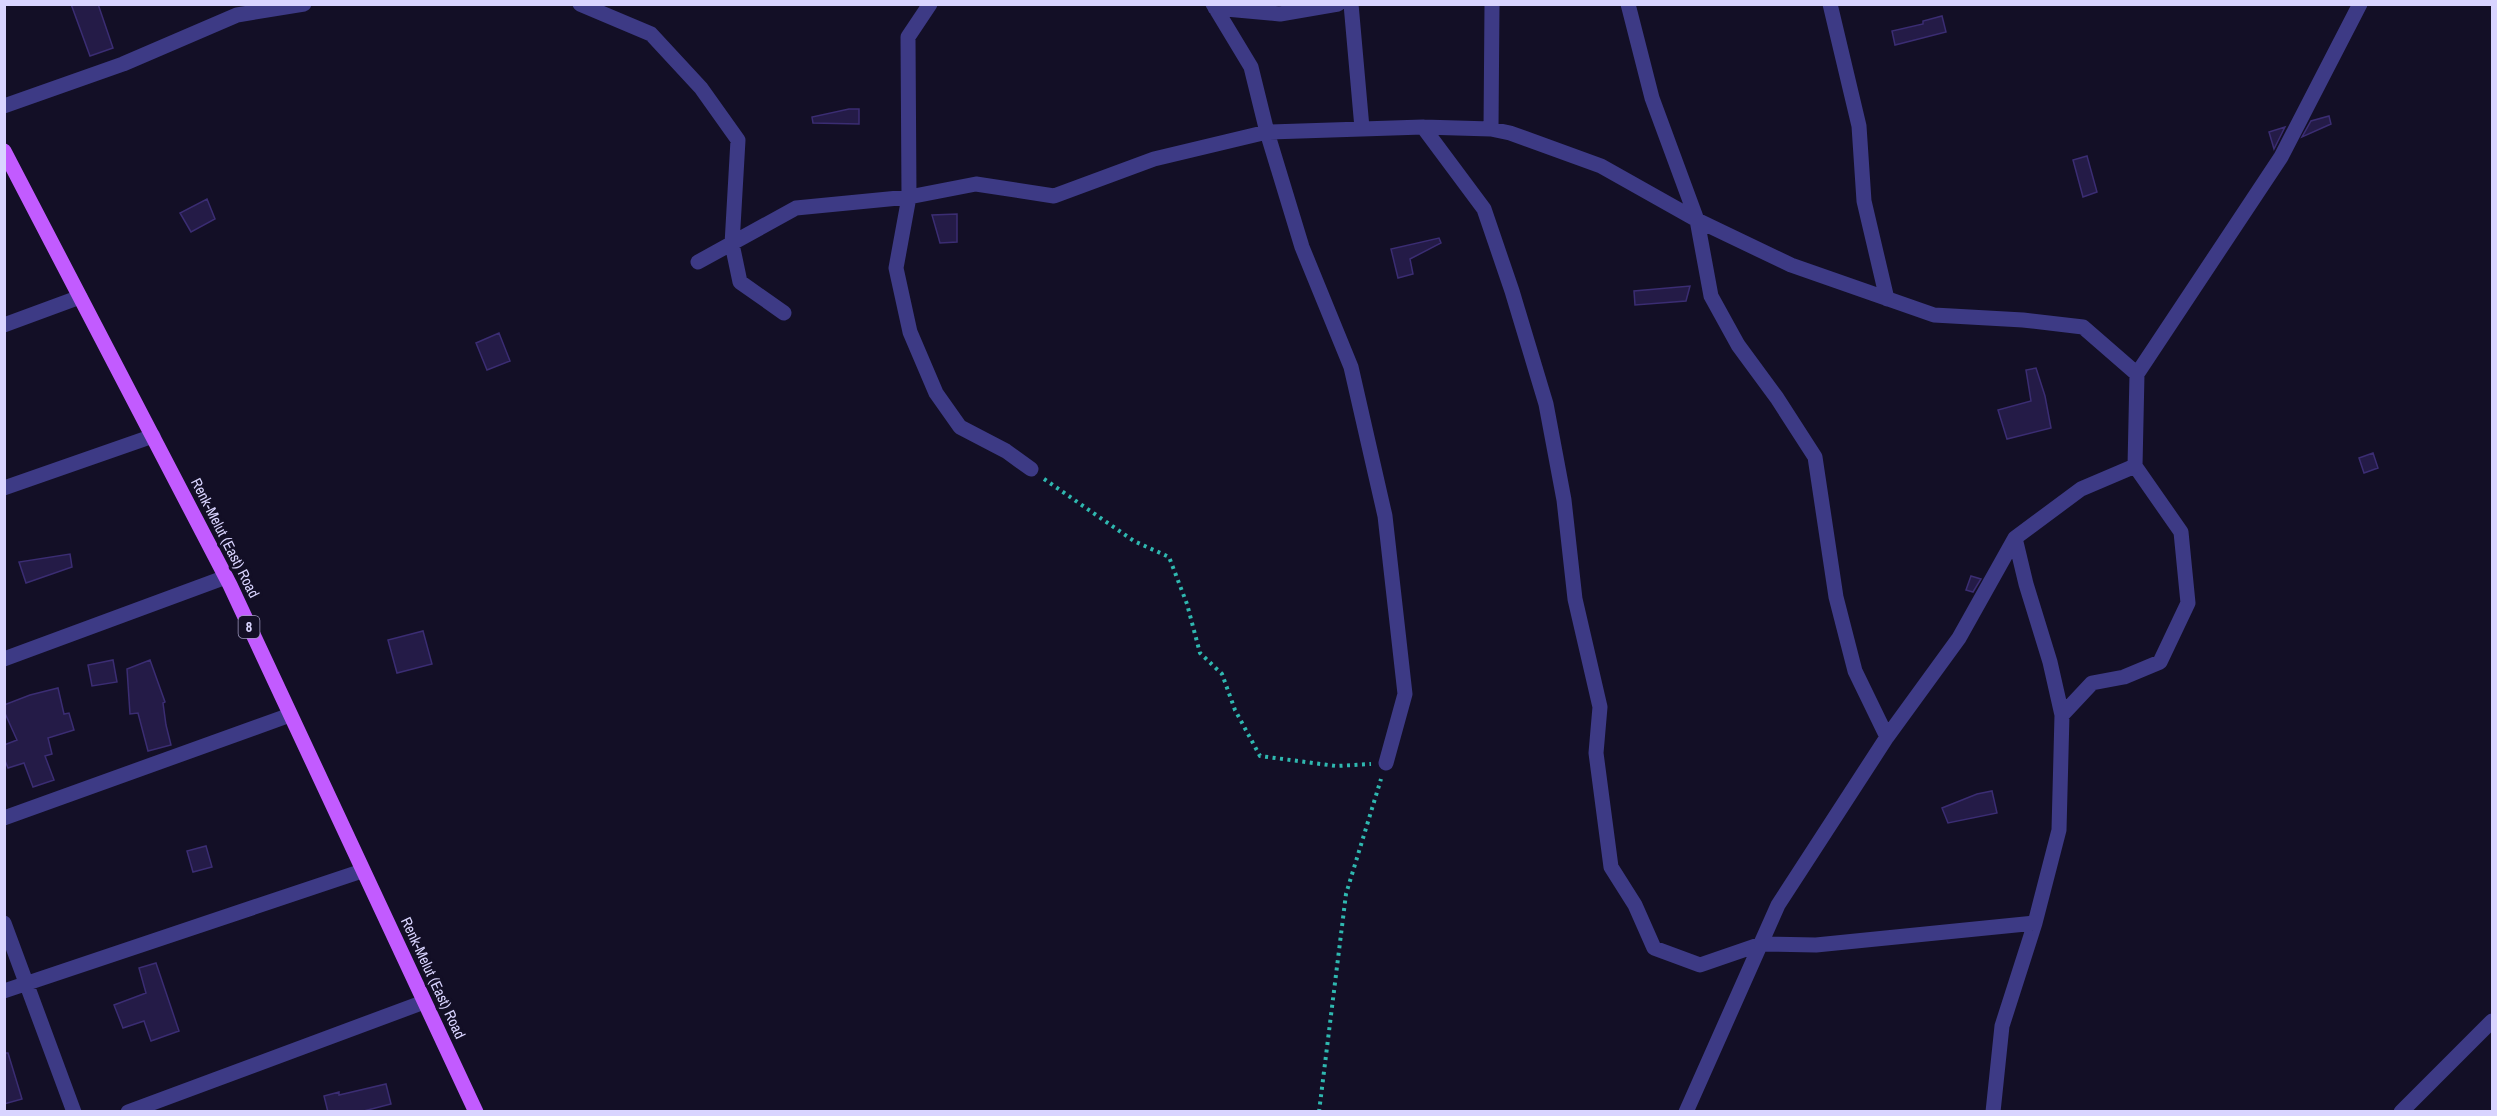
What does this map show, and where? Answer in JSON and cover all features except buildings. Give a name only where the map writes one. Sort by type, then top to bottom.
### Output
[{"type":"main road","name":"Renk-Melut (East) Road","points":[[5,154],[226,577],[476,1112]]},
{"type":"street","points":[[4,106],[123,64],[237,15],[304,4]]},
{"type":"street","points":[[580,4],[651,34],[700,88],[738,140],[732,244],[740,282],[784,313]]},
{"type":"street","points":[[930,4],[908,37],[909,197],[896,268],[910,332],[936,393],[960,427],[1006,451],[1031,469]]},
{"type":"street","points":[[1214,6],[1280,14],[1338,4]]},
{"type":"street","points":[[1351,4],[1362,128]]},
{"type":"street","points":[[1491,129],[1492,4]]},
{"type":"street","points":[[1628,4],[1652,98],[1697,220],[1711,296],[1738,345],[1777,398],[1815,457],[1836,597],[1852,661],[1887,737]]},
{"type":"street","points":[[1830,4],[1859,126],[1864,201],[1887,299]]},
{"type":"street","points":[[2062,715],[2092,684],[2124,677],[2160,662],[2188,603],[2181,532],[2135,466],[2137,374],[2281,157],[2360,4]]},
{"type":"street","points":[[1214,6],[1251,67],[1267,132],[1302,247],[1351,367],[1386,516],[1405,694],[1386,763]]},
{"type":"street","points":[[698,262],[796,208],[909,197],[976,184],[1054,196],[1154,159],[1267,132],[1423,127],[1491,129],[1510,133],[1601,166],[1697,220],[1791,265],[1934,315],[2023,320],[2083,327],[2137,374]]},
{"type":"street","points":[[1423,127],[1484,209],[1512,291],[1546,404],[1564,500],[1575,599],[1600,707],[1596,753],[1611,867],[1635,905],[1654,948],[1700,965],[1761,944],[1816,945],[2035,922]]},
{"type":"street","points":[[4,325],[80,297]]},
{"type":"street","points":[[4,488],[153,436]]},
{"type":"street","points":[[1686,1112],[1778,905],[1887,737],[1959,638],[2015,538],[2081,489],[2135,466]]},
{"type":"street","points":[[1993,1112],[2002,1026],[2035,922],[2059,830],[2062,715],[2015,538]]},
{"type":"street","points":[[4,659],[226,577]]},
{"type":"street","points":[[4,818],[290,715]]},
{"type":"street","points":[[4,991],[362,871]]},
{"type":"street","points":[[4,923],[74,1112]]},
{"type":"street","points":[[128,1112],[424,1002]]},
{"type":"street","points":[[2401,1112],[2493,1021]]},
{"type":"path","points":[[1031,469],[1134,541],[1169,557],[1187,604],[1200,653],[1222,674],[1235,710],[1260,756],[1336,766],[1386,763],[1346,894],[1319,1112]]}]
